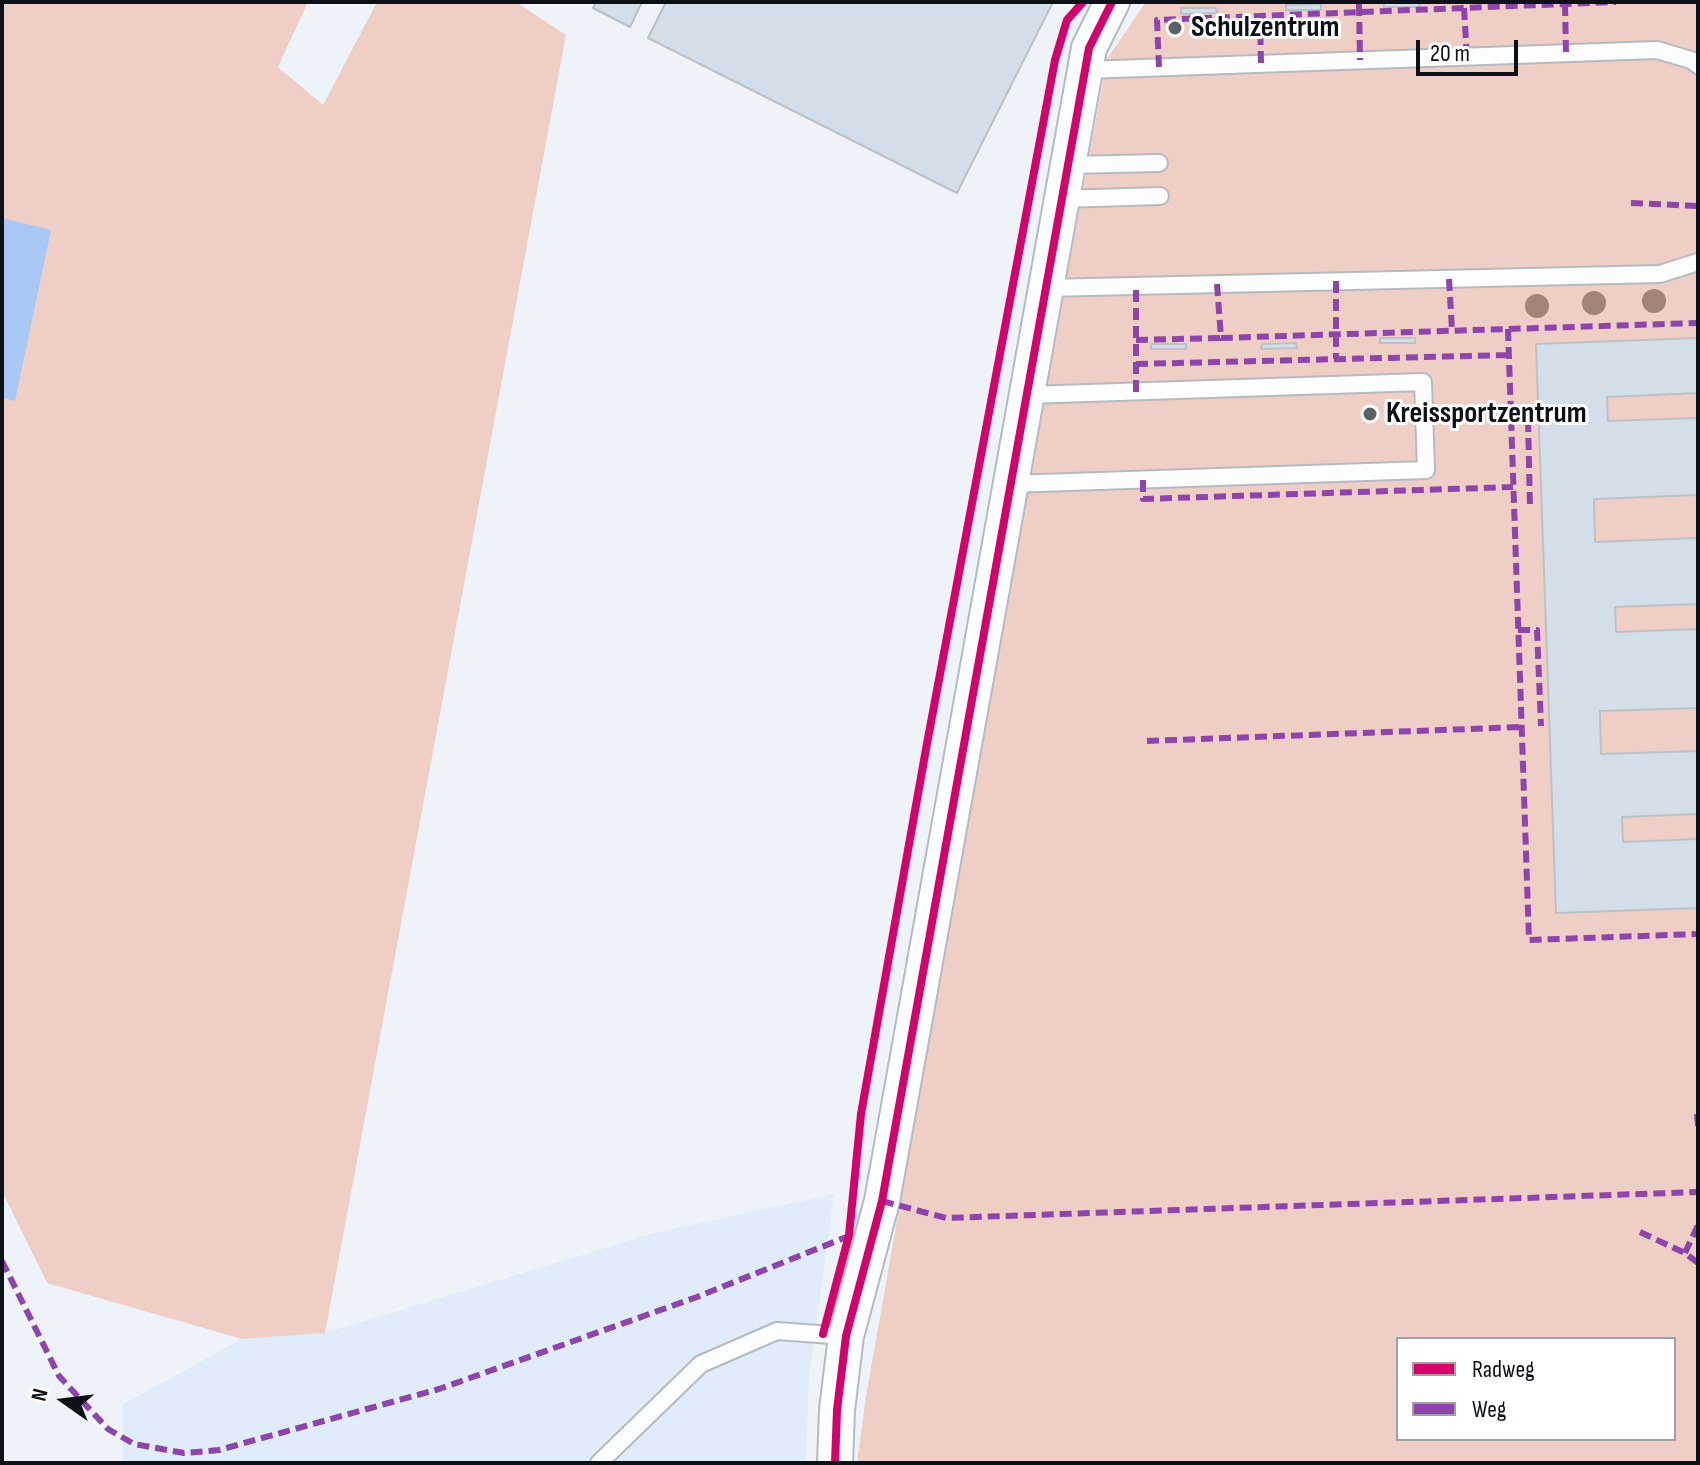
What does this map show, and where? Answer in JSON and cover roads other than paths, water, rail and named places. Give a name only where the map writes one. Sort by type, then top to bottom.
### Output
[{"type":"street","points":[[835,1463],[837,1410],[846,1336],[880,1212],[1089,48],[1112,2]]},
{"type":"lane","points":[[1085,70],[1657,50],[1698,65]]},
{"type":"lane","points":[[1068,165],[1159,163]]},
{"type":"lane","points":[[1062,199],[1160,196]]},
{"type":"lane","points":[[1046,288],[1660,274],[1698,262]]},
{"type":"lane","points":[[1010,484],[1426,470],[1423,382],[1027,395]]},
{"type":"lane","points":[[599,1463],[701,1364],[777,1331],[846,1336]]},
{"type":"water","points":[[2,218],[51,230],[15,401],[2,398]]},
{"type":"place","name":"Schulzentrum","points":[[1175,28]]},
{"type":"place","name":"Kreissportzentrum","points":[[1370,414]]}]
